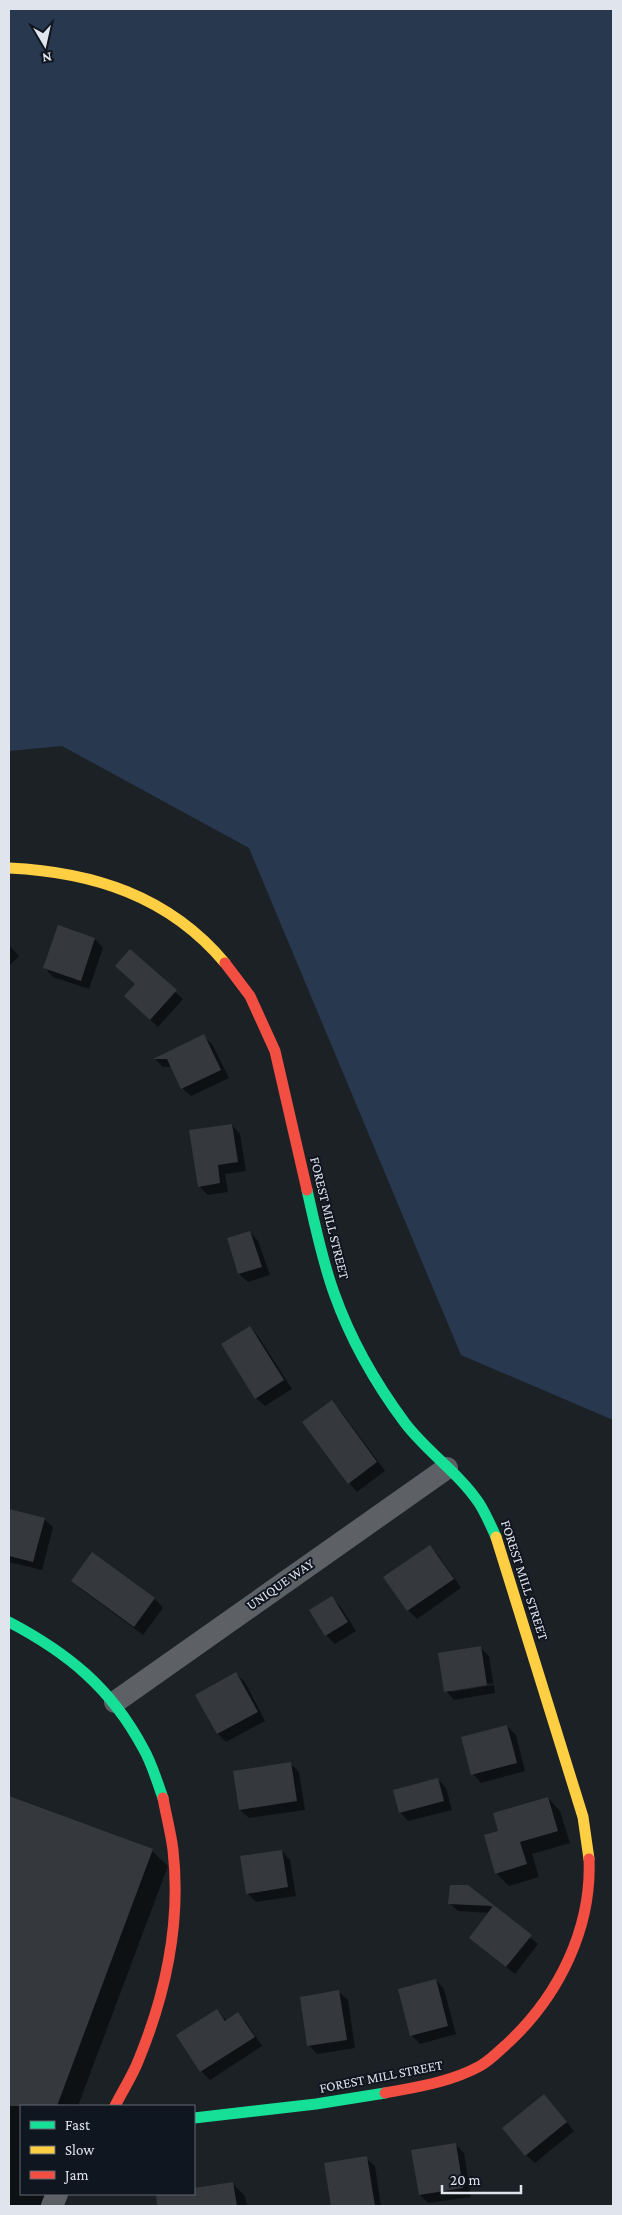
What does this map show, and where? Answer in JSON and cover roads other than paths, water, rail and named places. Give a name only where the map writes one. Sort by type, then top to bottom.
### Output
[{"type":"street","name":"FOREST MILL STREET","points":[[9,868],[34,868],[71,873],[108,882],[142,897],[174,916],[203,939],[246,990],[262,1020],[275,1051],[321,1252],[334,1294],[352,1334],[388,1399],[425,1447],[466,1486],[480,1504],[500,1546],[583,1817],[589,1862],[586,1906],[574,1949],[555,1989],[541,2010],[525,2028],[488,2061],[477,2068],[438,2083],[357,2098],[195,2118]]},
{"type":"street","name":"UNIQUE WAY","points":[[115,1702],[447,1468]]},
{"type":"street","points":[[9,1622],[41,1638],[81,1667],[115,1702],[151,1762],[159,1783],[172,1842],[175,1903],[170,1963],[155,2022],[132,2077],[116,2105]]}]
